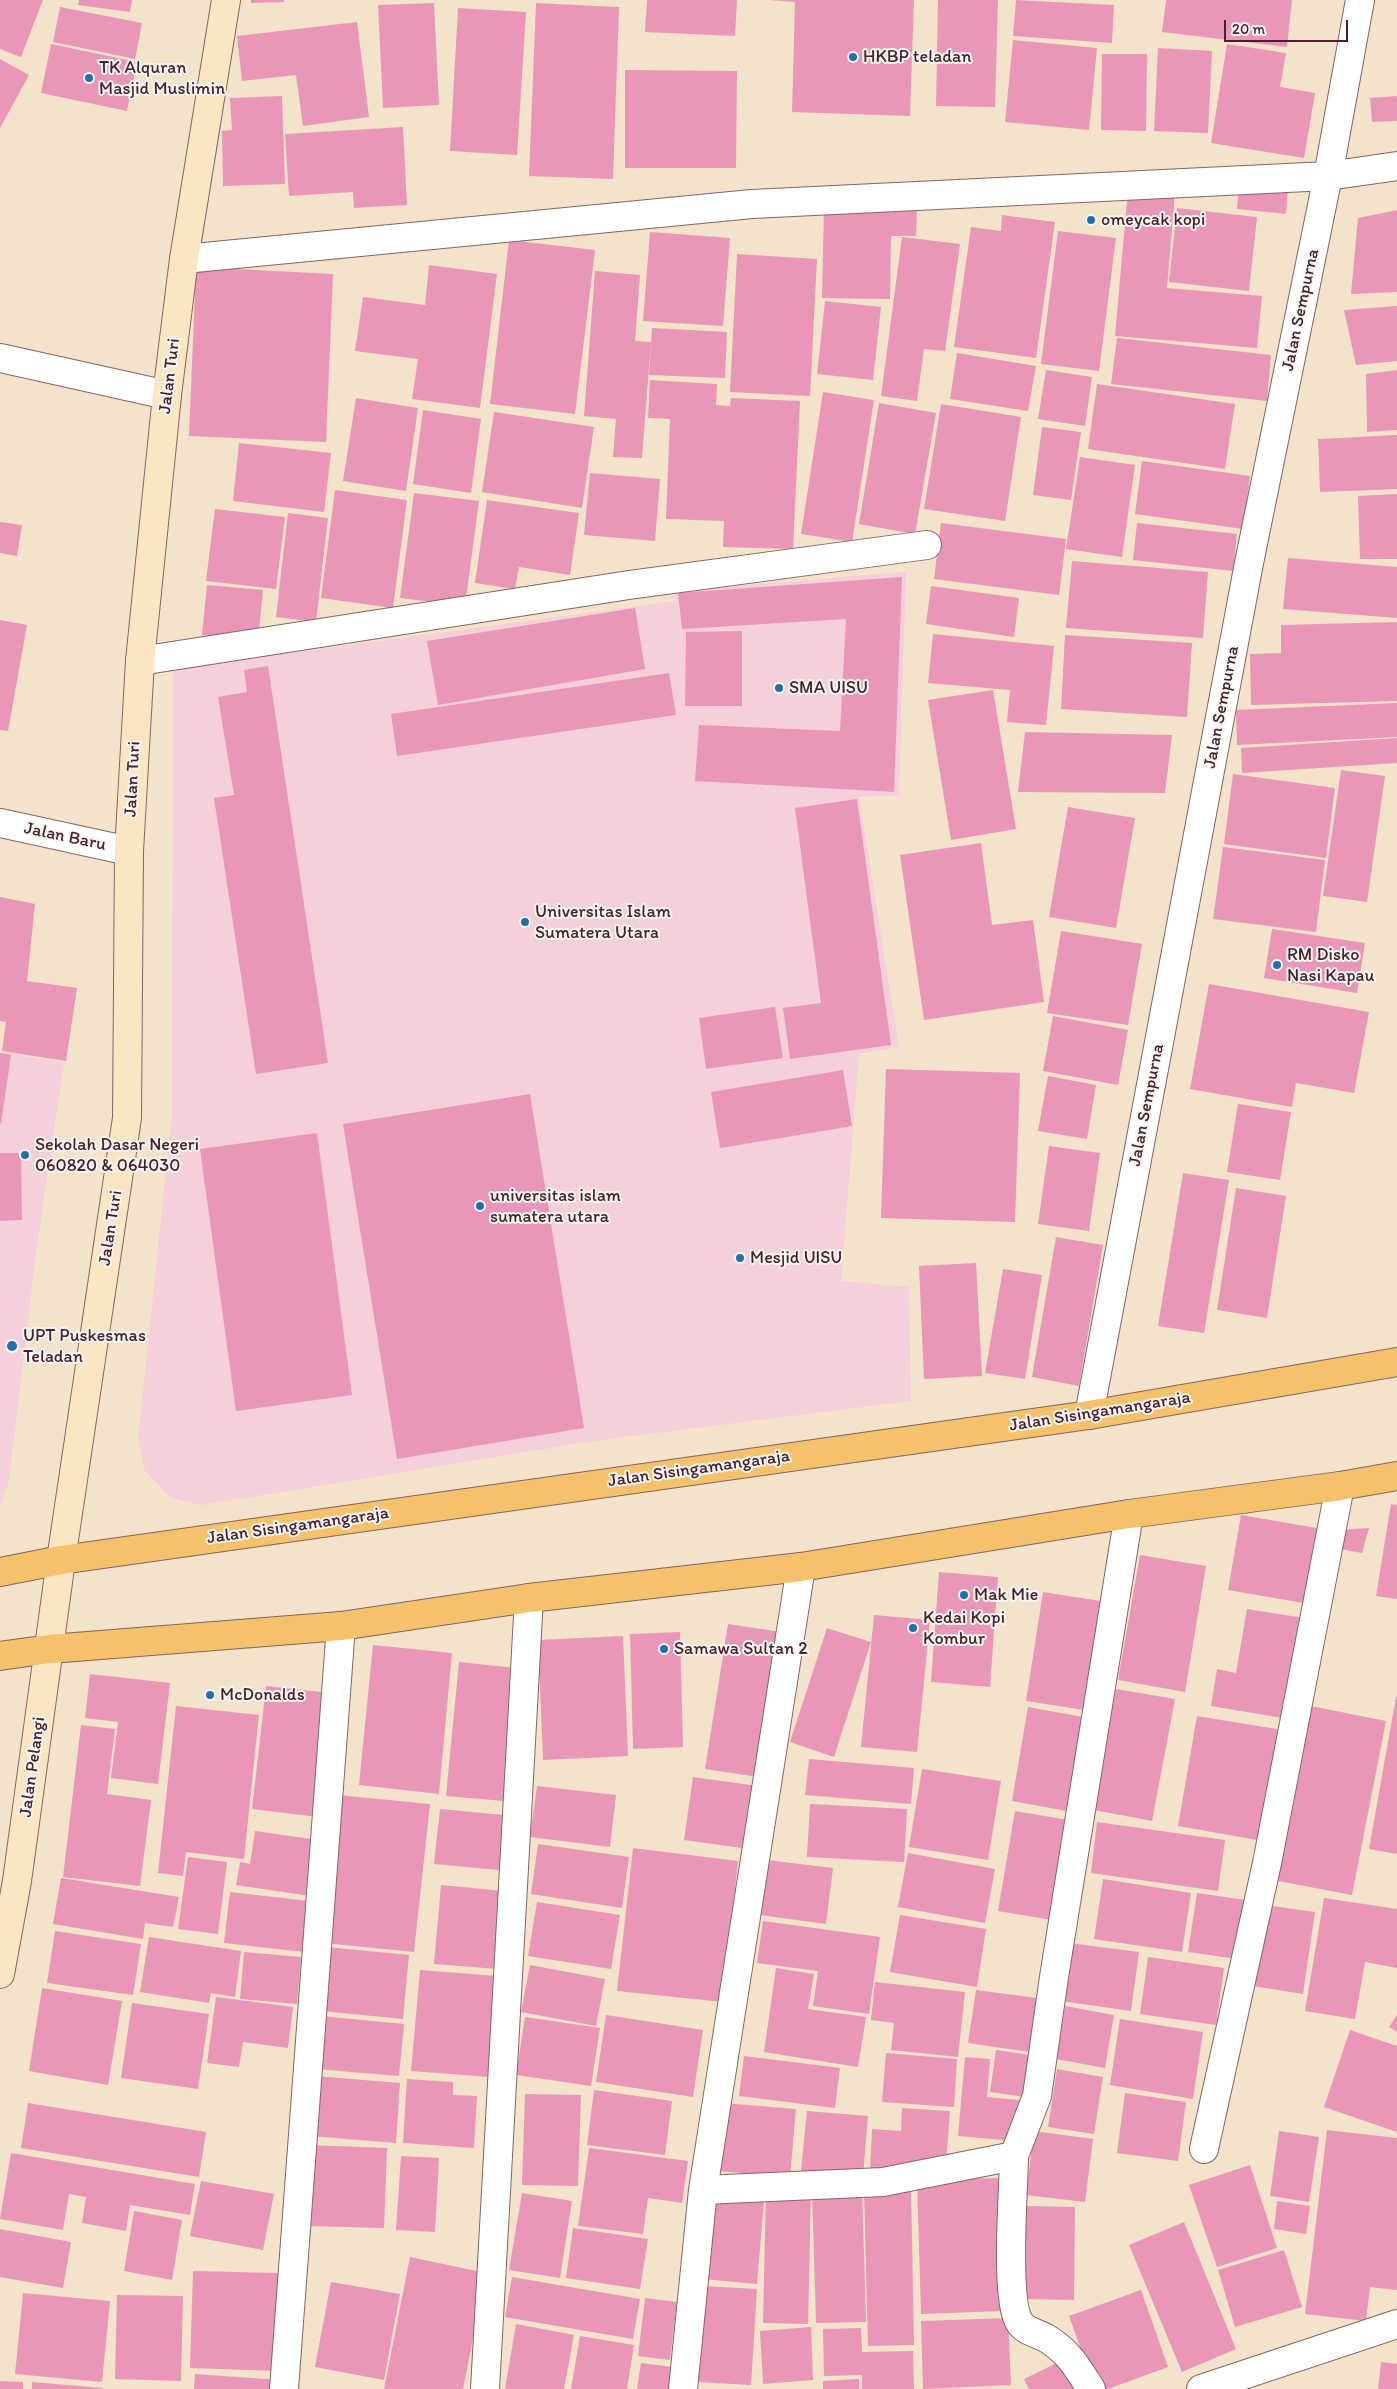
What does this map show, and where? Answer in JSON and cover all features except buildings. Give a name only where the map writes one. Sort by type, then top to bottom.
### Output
[{"type":"main road","name":"Jalan Turi","points":[[61,1560],[127,1118],[129,851],[140,661],[167,395],[184,259],[226,0]]},
{"type":"main road","name":"Jalan Sisingamangaraja","points":[[0,1572],[61,1560],[1089,1415],[1397,1362]]},
{"type":"main road","points":[[0,1656],[50,1649],[341,1626],[529,1598],[801,1567],[1129,1514],[1340,1486],[1397,1476]]},
{"type":"main road","name":"Jalan Pelangi","points":[[0,1974],[17,1881],[61,1560]]},
{"type":"street","name":"Jalan Sempurna","points":[[1089,1415],[1249,563],[1328,176],[1360,0]]},
{"type":"street","points":[[184,259],[752,204],[1328,176],[1397,166]]},
{"type":"street","points":[[0,358],[167,395]]},
{"type":"street","points":[[140,661],[629,585],[927,546]]},
{"type":"street","name":"Jalan Baru","points":[[0,823],[129,851]]},
{"type":"street","points":[[1204,2149],[1267,1863],[1340,1486]]},
{"type":"street","points":[[1091,2389],[1070,2355],[1046,2338],[1024,2327],[1017,2318],[1011,2285],[1014,2156],[1037,2096],[1054,1977],[1129,1514]]},
{"type":"street","points":[[683,2389],[703,2190],[801,1567]]},
{"type":"street","points":[[485,2389],[529,1598]]},
{"type":"street","points":[[284,2389],[341,1626]]},
{"type":"street","points":[[703,2190],[883,2182],[1014,2156]]},
{"type":"street","points":[[1201,2389],[1397,2324]]},
{"type":"shaded area","name":"Universitas Islam Sumatera Utara","points":[[906,572],[899,795],[859,797],[899,1047],[859,1054],[841,1281],[909,1287],[911,1401],[600,1440],[201,1505],[170,1497],[145,1471],[138,1439],[172,1113],[173,669],[675,601],[674,591]]},
{"type":"shaded area","name":"Sekolah Dasar Negeri 060820 & 064030","points":[[0,1052],[64,1063],[36,1253],[9,1481],[0,1507]]},
{"type":"place","name":"HKBP teladan","points":[[853,57]]},
{"type":"place","name":"TK Alquran Masjid Muslimin","points":[[89,78]]},
{"type":"place","name":"omeycak kopi","points":[[1091,220]]},
{"type":"place","name":"SMA UISU","points":[[779,688]]},
{"type":"place","name":"Universitas Islam Sumatera Utara","points":[[525,922]]},
{"type":"place","name":"RM Disko Nasi Kapau","points":[[1277,965]]},
{"type":"place","name":"Sekolah Dasar Negeri 060820 & 064030","points":[[25,1155]]},
{"type":"place","name":"universitas islam sumatera utara","points":[[480,1206]]},
{"type":"place","name":"Mesjid UISU","points":[[740,1258]]},
{"type":"place","name":"UPT Puskesmas Teladan","points":[[12,1346]]},
{"type":"place","name":"Mak Mie","points":[[964,1595]]},
{"type":"place","name":"Kedai Kopi Kombur","points":[[913,1628]]},
{"type":"place","name":"Samawa Sultan 2","points":[[664,1649]]},
{"type":"place","name":"McDonalds","points":[[210,1695]]}]
